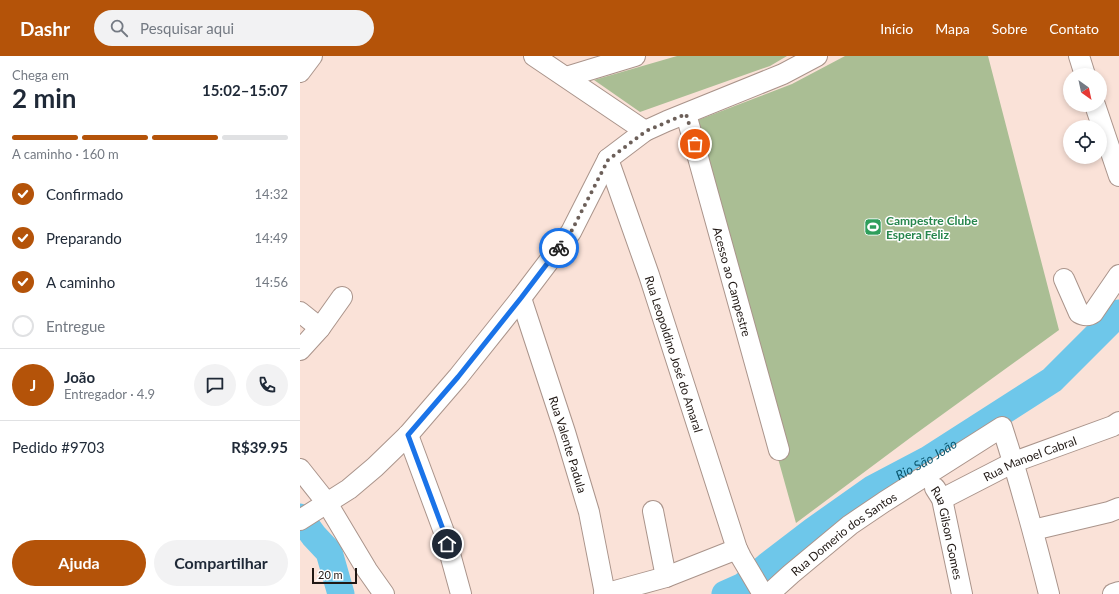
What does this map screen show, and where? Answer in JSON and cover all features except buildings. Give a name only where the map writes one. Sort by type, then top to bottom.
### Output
[{"type":"street","points":[[300,72],[312,56]]},
{"type":"street","points":[[534,56],[646,131]]},
{"type":"street","points":[[566,77],[635,56]]},
{"type":"street","points":[[313,512],[349,489],[375,467],[408,435],[458,377],[571,232],[608,160],[646,131],[783,74],[817,56]]},
{"type":"street","points":[[1079,56],[1083,68]]},
{"type":"street","points":[[1097,112],[1119,176]]},
{"type":"street","name":"Acesso ao Campestre","points":[[686,114],[779,450]]},
{"type":"street","name":"Rua Leopoldino José do Amaral","points":[[608,160],[649,275],[739,553],[763,591]]},
{"type":"street","points":[[1064,279],[1079,313],[1088,315],[1094,313],[1119,275]]},
{"type":"street","points":[[300,350],[320,328],[342,297]]},
{"type":"street","name":"Rua Valente Padula","points":[[521,298],[565,432],[589,512],[604,594]]},
{"type":"street","points":[[300,312],[320,328]]},
{"type":"street","name":"Rua Manoel Cabral","points":[[942,499],[1014,462],[1069,443],[1113,426],[1119,422]]},
{"type":"street","name":"Rua Domerio dos Santos","points":[[763,591],[792,574],[850,525],[1002,427],[1014,462]]},
{"type":"street","points":[[408,435],[444,532],[461,594]]},
{"type":"street","points":[[1014,462],[1049,594]]},
{"type":"street","points":[[300,469],[313,512],[367,570],[384,594]]},
{"type":"street","name":"Rua Gilson Gomes","points":[[927,474],[942,499],[962,594]]},
{"type":"street","points":[[1033,530],[1109,512],[1119,508]]},
{"type":"street","points":[[653,511],[666,577]]},
{"type":"street","points":[[604,594],[666,577],[739,553]]},
{"type":"street","points":[[1113,594],[1119,592]]},
{"type":"green space","points":[[677,56],[787,56],[770,66],[640,112],[594,80]]},
{"type":"green space","name":"Campestre Clube Espera Feliz","points":[[845,56],[988,56],[1059,330],[796,523],[685,125],[792,84]]},
{"type":"waterway","name":"Rio São João","points":[[725,594],[743,586],[814,530],[872,489],[927,460],[1052,380],[1119,313]]},
{"type":"waterway","name":"Rio São João","points":[[300,517],[314,536],[329,552],[341,594]]},
{"type":"way so far","points":[[559,248],[571,232],[608,160],[646,131],[686,114],[695,144]]},
{"type":"place","name":"Campestre Clube Espera Feliz","points":[[873,227]]},
{"type":"route","points":[[447,544],[444,532],[408,435],[458,377],[559,248]]}]
